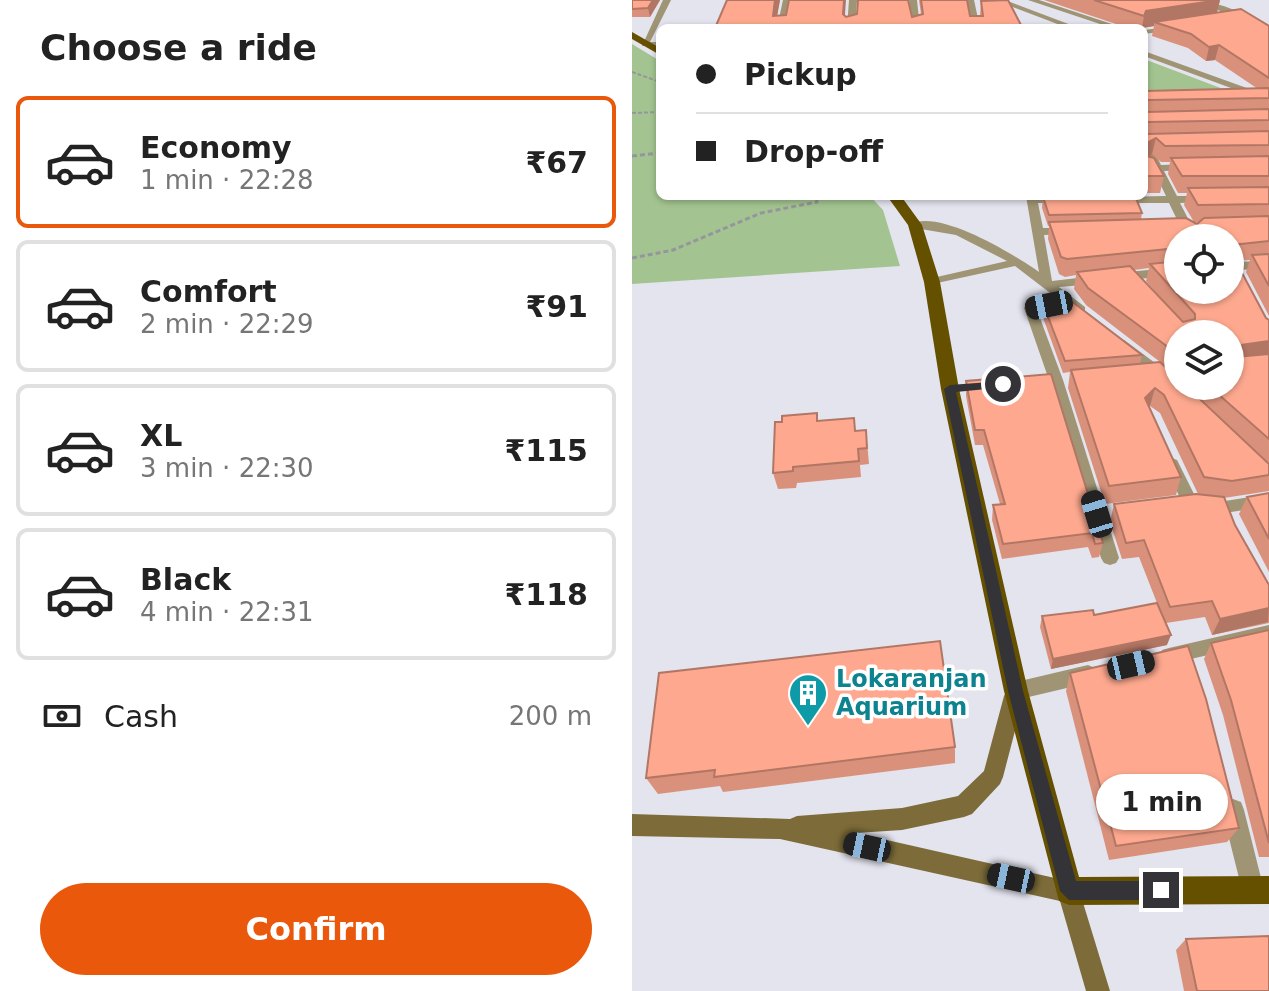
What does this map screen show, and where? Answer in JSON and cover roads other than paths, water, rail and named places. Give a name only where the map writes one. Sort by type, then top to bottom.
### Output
[{"type":"main road","points":[[632,35],[656,50]]},
{"type":"main road","points":[[897,200],[915,225],[932,282],[958,388],[1016,691],[1098,991]]},
{"type":"main road","points":[[632,825],[780,828],[902,819],[964,806],[993,777],[1016,691]]},
{"type":"main road","points":[[780,828],[1069,891],[1261,890]]},
{"type":"street","points":[[656,44],[645,44],[667,0]]},
{"type":"street","points":[[782,24],[787,0]]},
{"type":"street","points":[[851,24],[853,0]]},
{"type":"street","points":[[913,0],[916,24]]},
{"type":"street","points":[[970,0],[975,24]]},
{"type":"street","points":[[998,0],[1064,24]]},
{"type":"street","points":[[1032,0],[1107,24]]},
{"type":"street","points":[[1192,0],[1247,17],[1269,32]]},
{"type":"street","points":[[1218,21],[1247,17]]},
{"type":"street","points":[[1148,31],[1188,26]]},
{"type":"street","points":[[1148,54],[1269,99]]},
{"type":"street","points":[[1238,100],[1269,99]]},
{"type":"street","points":[[1148,142],[1161,143]]},
{"type":"street","points":[[1150,168],[1198,167]]},
{"type":"street","points":[[1150,168],[1188,224]]},
{"type":"street","points":[[1111,200],[1221,199]]},
{"type":"street","points":[[1032,200],[1040,232],[1047,285]]},
{"type":"street","points":[[915,225],[943,225],[971,234],[1091,319]]},
{"type":"street","points":[[1040,232],[1084,231]]},
{"type":"street","points":[[932,282],[1014,263]]},
{"type":"street","points":[[1244,269],[1269,265]]},
{"type":"street","points":[[1047,285],[1164,272]]},
{"type":"street","points":[[1131,276],[1141,287]]},
{"type":"street","points":[[1068,301],[1030,308],[1105,513],[1110,558]]},
{"type":"street","points":[[1114,337],[1164,371]]},
{"type":"street","points":[[1131,374],[1164,375]]},
{"type":"street","points":[[1167,452],[1182,503],[1225,507],[1269,500]]},
{"type":"street","points":[[1225,507],[1234,529]]},
{"type":"street","points":[[1145,661],[1269,633]]},
{"type":"street","points":[[1188,651],[1197,677]]},
{"type":"street","points":[[1016,691],[1102,671]]},
{"type":"street","points":[[1228,789],[1261,890]]},
{"type":"place","name":"Lokaranjan Aquarium","points":[[808,727]]}]
